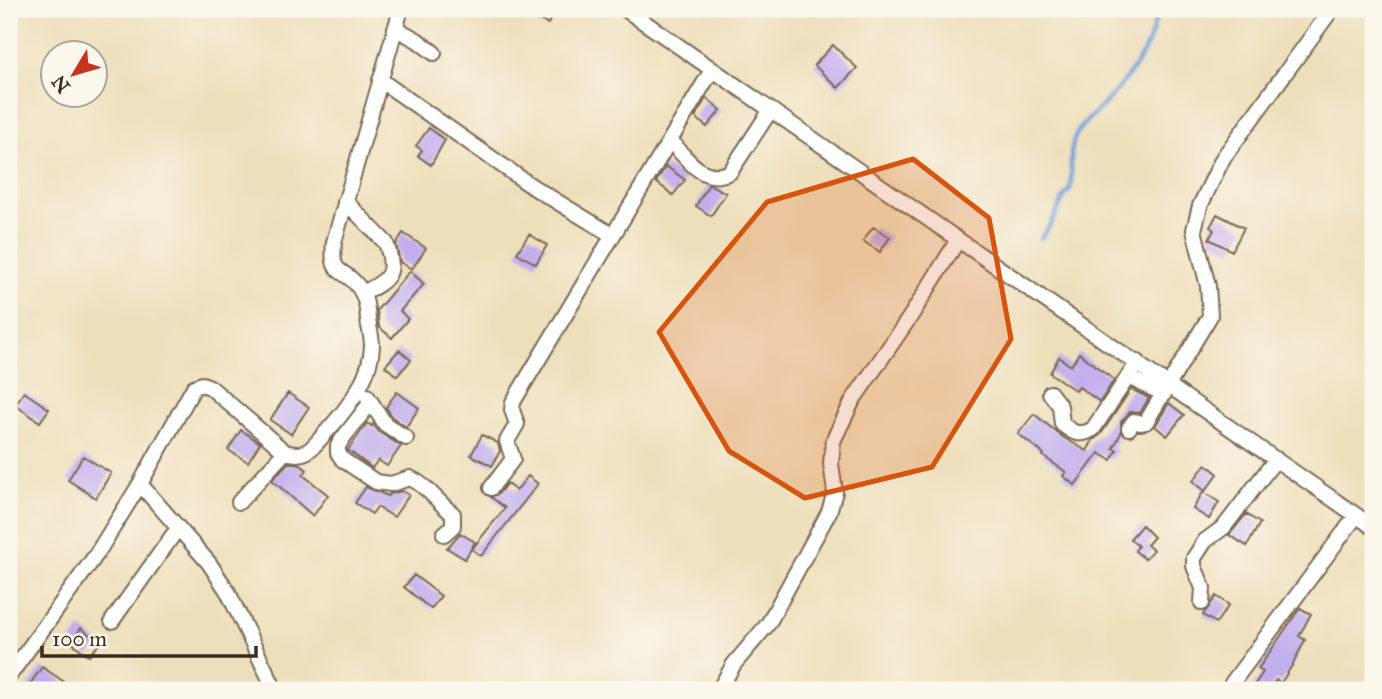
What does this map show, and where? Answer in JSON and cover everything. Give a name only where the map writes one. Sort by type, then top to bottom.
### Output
[{"type":"street","points":[[9,676],[96,555],[140,484],[194,387],[202,383],[210,387],[285,452],[296,456],[306,454],[344,413],[364,379],[372,347],[362,293],[358,285],[335,268],[332,261],[345,201],[401,9]]},
{"type":"street","points":[[625,9],[1138,362],[1167,389],[1276,459],[1373,527]]},
{"type":"street","points":[[1129,428],[1135,421],[1146,422],[1210,316],[1208,286],[1194,230],[1200,206],[1223,158],[1332,9]]},
{"type":"street","points":[[395,29],[417,40],[433,53]]},
{"type":"street","points":[[491,488],[513,459],[507,441],[517,424],[512,410],[513,402],[712,70]]},
{"type":"street","points":[[380,80],[533,187],[612,235]]},
{"type":"street","points":[[670,139],[694,168],[706,174],[724,175],[730,172],[770,111]]},
{"type":"street","points":[[345,201],[386,243],[388,249],[391,272],[388,279],[362,293]]},
{"type":"street","points":[[719,690],[734,664],[768,624],[829,512],[835,492],[831,464],[833,441],[853,400],[910,317],[958,240]]},
{"type":"street","points":[[1050,393],[1060,406],[1062,424],[1079,435],[1085,434],[1093,429],[1138,362]]},
{"type":"street","points":[[1128,377],[1167,389]]},
{"type":"street","points":[[359,387],[385,424],[406,438]]},
{"type":"street","points":[[371,402],[343,438],[338,446],[338,453],[343,460],[376,482],[391,484],[410,478],[420,482],[440,505],[453,514],[453,526],[444,534]]},
{"type":"street","points":[[239,502],[285,452]]},
{"type":"street","points":[[1202,603],[1203,589],[1194,566],[1194,558],[1205,541],[1224,527],[1276,459]]},
{"type":"street","points":[[140,484],[209,563],[228,592],[275,690]]},
{"type":"street","points":[[1232,683],[1356,516]]},
{"type":"street","points":[[112,621],[178,528]]},
{"type":"highlighted area","points":[[913,159],[989,218],[1011,339],[932,467],[805,498],[729,451],[659,332],[767,202]]},
{"type":"building","points":[[512,9],[555,9],[548,24]]},
{"type":"building","points":[[833,45],[857,68],[838,88],[814,65]]},
{"type":"building","points":[[706,98],[721,110],[707,127],[695,117]]},
{"type":"building","points":[[429,128],[445,140],[431,165],[418,156],[422,150],[416,146]]},
{"type":"building","points":[[666,166],[685,180],[673,195],[656,182]]},
{"type":"building","points":[[709,184],[726,193],[711,216],[696,206]]},
{"type":"building","points":[[1217,214],[1244,228],[1232,251],[1209,239],[1214,230],[1210,227]]},
{"type":"building","points":[[873,227],[890,237],[880,252],[863,241]]},
{"type":"building","points":[[403,233],[426,248],[412,269],[400,262],[396,244]]},
{"type":"building","points":[[529,234],[547,245],[536,264],[517,253]]},
{"type":"building","points":[[410,271],[424,284],[400,311],[408,319],[392,338],[379,327],[377,310]]},
{"type":"building","points":[[399,350],[411,360],[397,376],[385,366]]},
{"type":"building","points":[[1079,353],[1114,380],[1100,402],[1079,387],[1076,391],[1050,373],[1059,357],[1071,366]]},
{"type":"building","points":[[1131,389],[1149,398],[1140,413],[1130,412],[1121,422],[1121,433],[1113,448],[1117,450],[1111,460],[1099,453],[1075,485],[1063,476],[1066,472],[1018,434],[1034,414],[1064,438],[1087,451]]},
{"type":"building","points":[[24,392],[49,409],[40,422],[15,405]]},
{"type":"building","points":[[397,392],[419,408],[406,427],[392,417],[386,407]]},
{"type":"building","points":[[288,393],[309,407],[291,434],[270,420]]},
{"type":"building","points":[[1169,403],[1184,415],[1167,436],[1155,426]]},
{"type":"building","points":[[367,423],[372,426],[373,424],[379,432],[401,446],[387,466],[378,460],[372,468],[348,450]]},
{"type":"building","points":[[241,430],[260,443],[248,462],[228,450]]},
{"type":"building","points":[[482,435],[498,443],[500,451],[492,466],[471,455]]},
{"type":"building","points":[[83,456],[111,473],[96,498],[68,480]]},
{"type":"building","points":[[288,463],[298,463],[307,470],[303,475],[328,495],[313,516],[272,480]]},
{"type":"building","points":[[1206,464],[1218,474],[1205,491],[1193,481]]},
{"type":"building","points":[[528,476],[538,484],[481,556],[472,549],[505,508],[491,497],[498,494],[507,483],[516,491]]},
{"type":"building","points":[[366,487],[388,496],[402,491],[409,495],[394,517],[377,507],[372,514],[355,503]]},
{"type":"building","points":[[1203,492],[1219,502],[1209,519],[1193,509]]},
{"type":"building","points":[[1246,514],[1260,523],[1247,546],[1229,535]]},
{"type":"building","points":[[1142,525],[1154,537],[1147,545],[1153,550],[1145,559],[1135,551],[1138,546],[1130,539]]},
{"type":"building","points":[[460,533],[475,542],[465,559],[447,548]]},
{"type":"building","points":[[414,575],[441,596],[431,609],[404,587]]},
{"type":"building","points":[[1216,596],[1229,605],[1216,623],[1203,615]]},
{"type":"building","points":[[1300,608],[1311,614],[1299,636],[1305,640],[1293,664],[1281,683],[1276,680],[1269,690],[1251,690],[1263,672],[1258,669]]},
{"type":"building","points":[[81,628],[100,643],[89,656],[71,642]]},
{"type":"building","points":[[42,667],[63,681],[57,690],[26,690]]},
{"type":"waterway","points":[[1041,238],[1070,190],[1074,138],[1139,60],[1151,35],[1157,9]]}]
